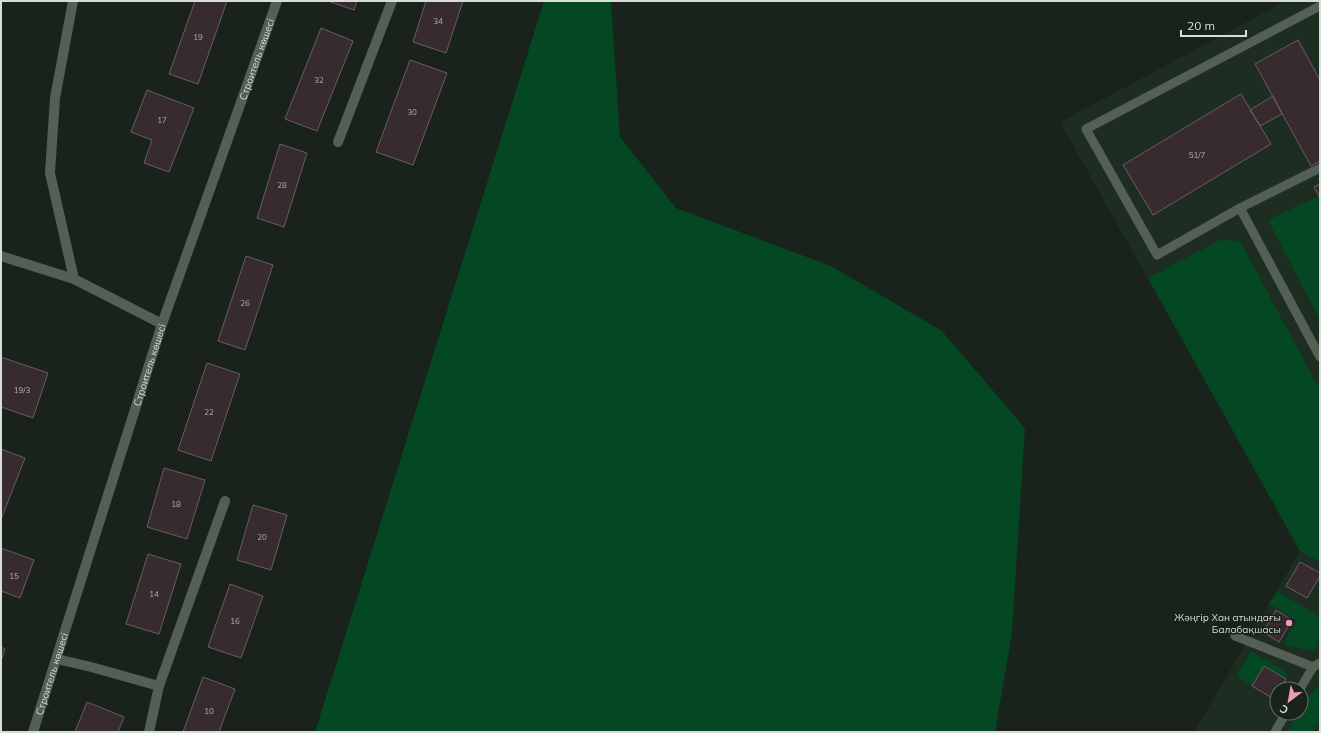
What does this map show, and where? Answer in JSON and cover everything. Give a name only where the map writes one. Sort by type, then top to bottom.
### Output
[{"type":"street","points":[[73,1],[55,98],[50,173],[74,279]]},
{"type":"street","name":"Строитель көшесі","points":[[33,732],[162,324],[276,1]]},
{"type":"street","points":[[338,142],[392,1]]},
{"type":"street","points":[[1,256],[74,279],[162,324]]},
{"type":"street","points":[[149,732],[159,686],[226,501]]},
{"type":"street","points":[[57,658],[159,686]]},
{"type":"lane","points":[[1320,6],[1086,129],[1157,255],[1240,208],[1320,168]]},
{"type":"lane","points":[[1240,208],[1320,357]]},
{"type":"lane","points":[[1235,636],[1317,665],[1306,681]]},
{"type":"lane","points":[[1275,732],[1281,721]]},
{"type":"shaded area","points":[[1286,1],[1320,1],[1320,732],[1194,732],[1300,551],[1060,122]]},
{"type":"green space","points":[[544,1],[611,1],[620,137],[676,208],[831,266],[942,331],[1025,428],[1012,633],[995,732],[315,732]]},
{"type":"green space","points":[[1319,196],[1320,198],[1320,320],[1268,220]]},
{"type":"green space","points":[[1220,240],[1240,241],[1320,390],[1320,562],[1300,551],[1148,278]]},
{"type":"green space","points":[[1277,591],[1320,617],[1319,641],[1316,649],[1313,651],[1283,644],[1297,620],[1269,604]]},
{"type":"green space","points":[[1251,651],[1286,672],[1286,679],[1264,667],[1252,686],[1236,676]]},
{"type":"green space","points":[[1320,685],[1320,720],[1313,732],[1287,732],[1294,721],[1309,721],[1309,696]]},
{"type":"building","points":[[195,1],[227,1],[198,84],[169,74]]},
{"type":"building","points":[[328,1],[357,1],[354,10]]},
{"type":"building","points":[[426,1],[463,1],[446,53],[413,42]]},
{"type":"building","points":[[321,28],[353,41],[317,131],[285,119]]},
{"type":"building","points":[[1298,40],[1320,80],[1320,161],[1311,166],[1255,64]]},
{"type":"building","points":[[410,60],[447,73],[413,165],[376,152]]},
{"type":"building","points":[[147,90],[194,108],[169,172],[144,163],[152,140],[131,132]]},
{"type":"building","points":[[1241,94],[1271,144],[1153,215],[1123,165]]},
{"type":"building","points":[[1273,96],[1282,114],[1260,126],[1250,110]]},
{"type":"building","points":[[280,144],[307,153],[284,227],[257,218]]},
{"type":"building","points":[[1320,184],[1320,198],[1314,187]]},
{"type":"building","points":[[246,256],[273,265],[245,350],[218,341]]},
{"type":"building","points":[[1,357],[48,373],[33,418],[1,407]]},
{"type":"building","points":[[207,363],[240,374],[211,461],[178,450]]},
{"type":"building","points":[[1,449],[25,458],[2,517],[1,517]]},
{"type":"building","points":[[164,468],[205,480],[187,539],[147,527]]},
{"type":"building","points":[[253,505],[287,515],[271,570],[237,560]]},
{"type":"building","points":[[1,548],[34,560],[20,598],[1,591]]},
{"type":"building","points":[[148,554],[181,564],[159,634],[126,624]]},
{"type":"building","points":[[1300,562],[1320,573],[1320,576],[1307,598],[1286,586]]},
{"type":"building","points":[[230,584],[263,596],[241,658],[208,647]]},
{"type":"building","points":[[1276,610],[1292,620],[1279,642],[1263,632]]},
{"type":"building","points":[[1,647],[5,649],[1,661]]},
{"type":"building","points":[[1264,666],[1286,679],[1285,681],[1269,681],[1269,696],[1252,686]]},
{"type":"building","points":[[203,677],[235,689],[219,732],[183,732]]},
{"type":"building","points":[[87,702],[124,717],[118,732],[75,732]]},
{"type":"place","name":"Жәңгір Хан атындағы Балабақшасы","points":[[1289,623]]}]
